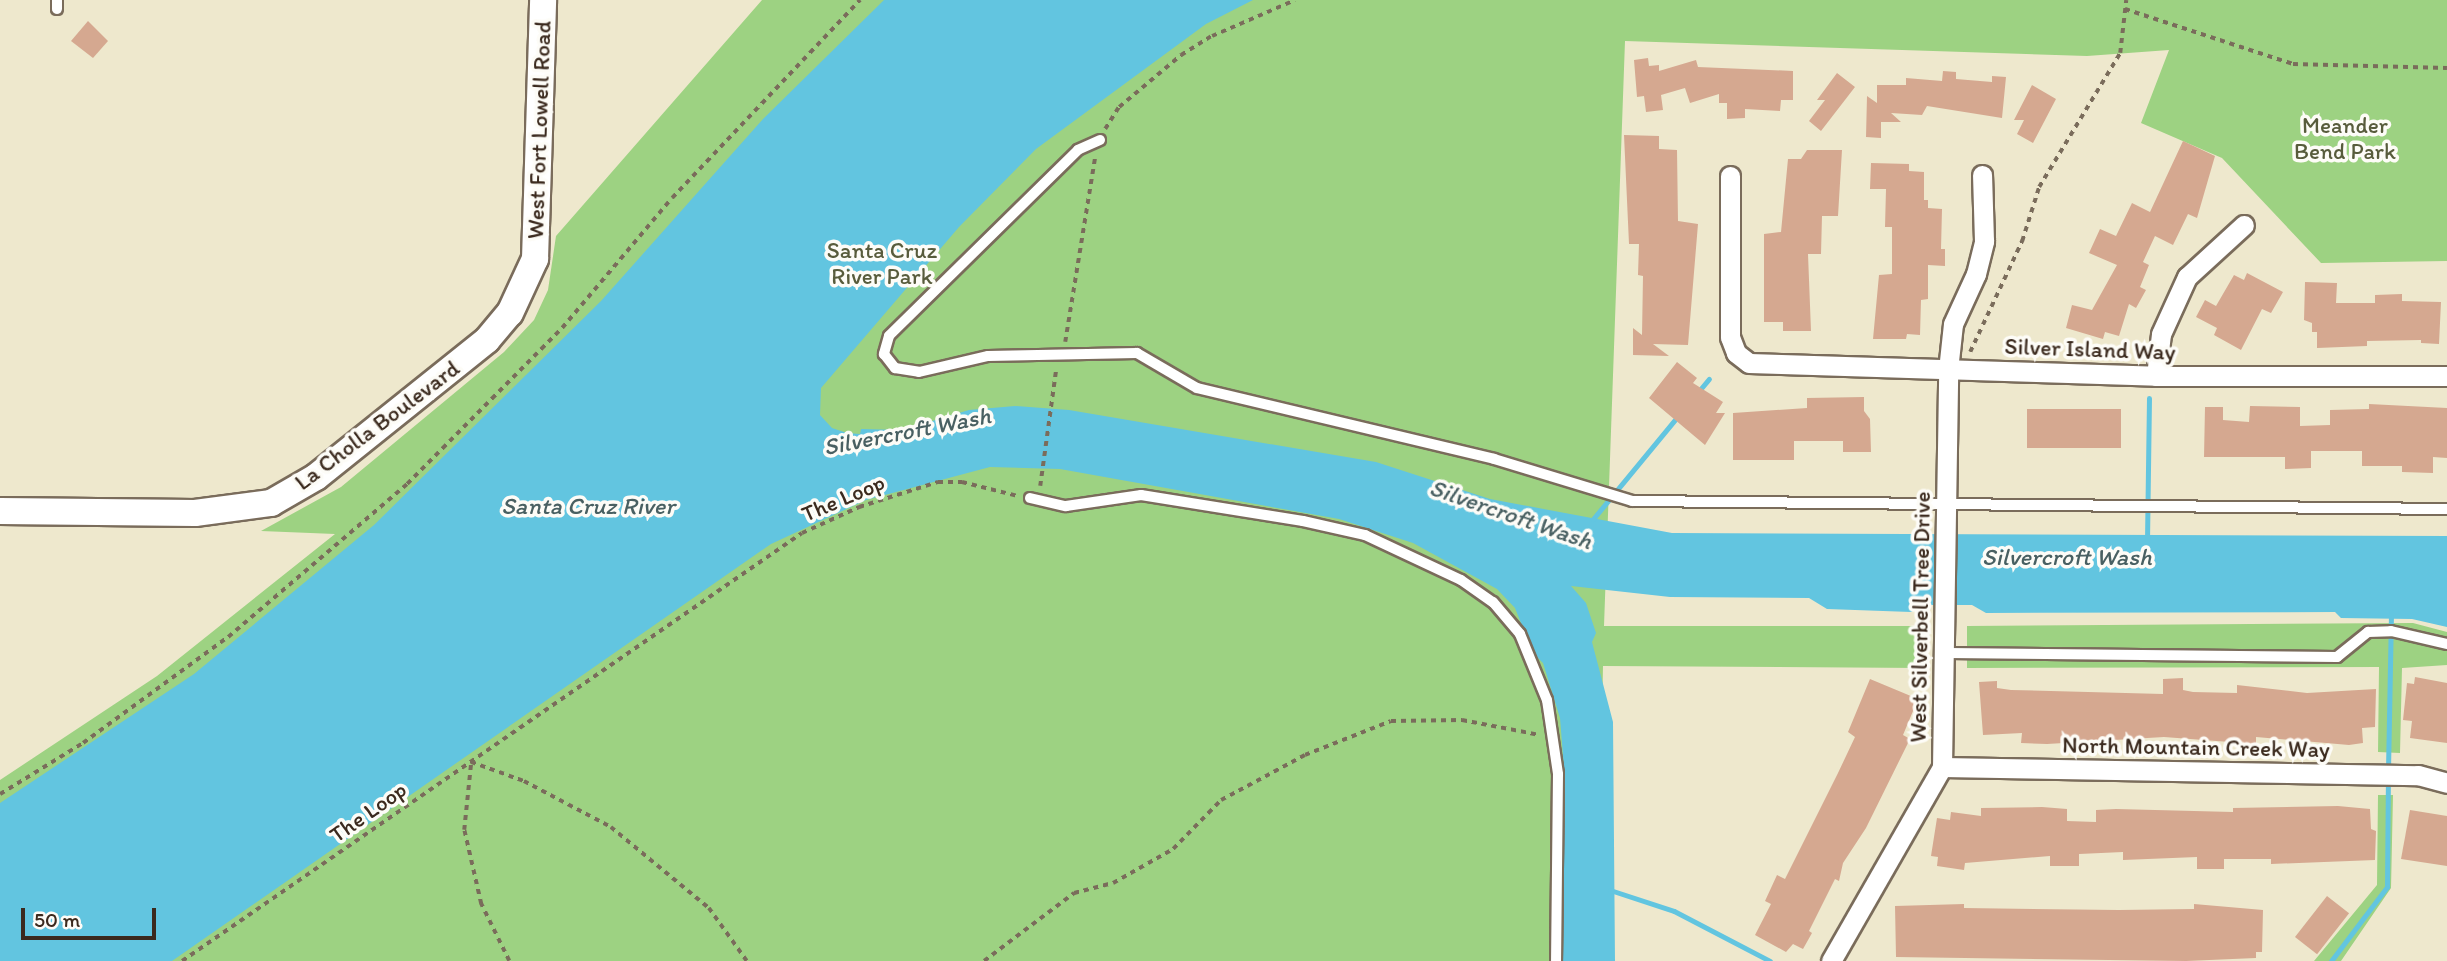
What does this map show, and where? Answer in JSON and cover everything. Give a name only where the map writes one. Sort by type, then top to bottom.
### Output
[{"type":"street","name":"West Fort Lowell Road","points":[[535,259],[543,0]]},
{"type":"street","name":"West Silverbell Tree Drive","points":[[1831,961],[1942,767],[1948,653],[1946,506],[1955,370],[1954,324],[1976,274],[1984,241],[1982,175]]},
{"type":"street","name":"Silver Island Way","points":[[1730,176],[1729,318],[1736,357],[1764,367],[2156,376],[2447,376]]},
{"type":"street","points":[[2156,376],[2161,334],[2187,277],[2244,225]]},
{"type":"street","name":"La Cholla Boulevard","points":[[0,511],[195,513],[271,503],[316,477],[488,340],[510,313],[535,259]]},
{"type":"street","name":"North Mountain Creek Way","points":[[1942,767],[2418,775],[2447,783]]},
{"type":"lane","points":[[1100,140],[1078,150],[889,336],[884,354],[895,368],[919,372],[988,356],[1059,358],[1137,353],[1197,388],[1494,459],[1632,501],[2447,509]]},
{"type":"lane","points":[[1030,498],[1066,506],[1141,495],[1365,535],[1461,580],[1493,602],[1520,634],[1547,700],[1558,774],[1556,961]]},
{"type":"lane","points":[[1948,653],[2337,657],[2368,632],[2391,631],[2447,644]]},
{"type":"path","points":[[0,794],[83,743],[228,637],[407,484],[552,338],[672,198],[860,0]]},
{"type":"path","points":[[1030,498],[1038,493],[1041,483],[1054,375],[1071,321],[1100,140],[1119,107],[1166,65],[1212,36],[1296,0]]},
{"type":"path","points":[[1955,370],[2022,241],[2039,187],[2114,66],[2124,40],[2126,0]]},
{"type":"path","points":[[2125,9],[2292,64],[2447,68]]},
{"type":"path","name":"The Loop","points":[[182,961],[754,565],[833,518],[938,482],[962,482],[1030,498]]},
{"type":"path","points":[[984,961],[1074,893],[1113,883],[1173,849],[1221,800],[1305,755],[1391,721],[1462,720],[1552,737]]},
{"type":"path","points":[[509,961],[481,904],[464,830],[471,761],[524,782],[611,827],[709,908],[747,961]]},
{"type":"green space","points":[[762,0],[2447,0],[2447,261],[2321,263],[2222,158],[2141,123],[2169,50],[2087,56],[1625,41],[1604,626],[1923,626],[1922,668],[1603,666],[1597,961],[0,961],[0,780],[157,676],[335,534],[261,531],[341,487],[504,352],[534,320],[548,290],[556,236]]},
{"type":"green space","points":[[2413,623],[2447,632],[2447,665],[2402,668],[2400,753],[2378,752],[2379,667],[1967,668],[1967,626]]},
{"type":"green space","points":[[2378,795],[2393,795],[2391,888],[2341,961],[2314,961],[2377,885]]},
{"type":"water","name":"Santa Cruz River","points":[[884,0],[1253,0],[1206,24],[1036,149],[959,227],[821,388],[820,415],[832,428],[860,434],[861,429],[902,430],[969,410],[1015,406],[1069,410],[1376,462],[1490,499],[1672,533],[2447,536],[2447,627],[2412,619],[2341,618],[2335,612],[1986,613],[1972,605],[1923,605],[1911,612],[1827,609],[1809,598],[1670,597],[1571,586],[1586,603],[1596,633],[1592,642],[1613,722],[1615,961],[1563,961],[1564,768],[1560,718],[1543,663],[1533,653],[1515,608],[1497,589],[1413,543],[1339,519],[1060,469],[990,467],[866,500],[771,544],[172,961],[0,961],[0,803],[194,674],[374,525],[601,301],[763,119]]},
{"type":"building","points":[[88,21],[108,41],[93,58],[71,41]]},
{"type":"building","points":[[1648,58],[1649,66],[1659,65],[1659,71],[1696,60],[1698,67],[1793,71],[1793,100],[1781,100],[1780,111],[1745,109],[1745,118],[1727,119],[1727,103],[1719,103],[1719,94],[1690,103],[1685,88],[1661,95],[1663,110],[1646,112],[1644,96],[1637,97],[1634,60]]},
{"type":"building","points":[[1943,71],[1956,72],[1956,79],[1992,82],[1992,76],[2006,77],[2002,118],[1927,106],[1922,115],[1891,113],[1901,122],[1881,122],[1881,138],[1866,137],[1867,96],[1877,103],[1877,85],[1906,85],[1906,78],[1942,81]]},
{"type":"building","points":[[1837,73],[1855,87],[1821,131],[1809,121],[1825,100],[1817,100]]},
{"type":"building","points":[[2032,85],[2056,99],[2033,143],[2017,134],[2024,120],[2014,120]]},
{"type":"building","points":[[1624,135],[1659,136],[1659,149],[1677,150],[1678,221],[1698,224],[1688,345],[1653,344],[1669,356],[1633,355],[1633,328],[1642,335],[1643,276],[1638,275],[1639,244],[1629,244]]},
{"type":"building","points":[[2183,141],[2215,156],[2197,218],[2188,214],[2173,245],[2155,236],[2143,262],[2149,265],[2140,287],[2146,290],[2136,308],[2129,304],[2119,336],[2105,332],[2103,339],[2066,328],[2072,305],[2092,310],[2117,265],[2089,253],[2100,229],[2116,236],[2132,203],[2150,212]]},
{"type":"building","points":[[1807,150],[1842,150],[1838,216],[1822,216],[1821,254],[1808,254],[1811,331],[1783,331],[1783,322],[1764,322],[1764,234],[1781,232],[1788,159],[1801,159]]},
{"type":"building","points":[[1871,163],[1909,164],[1909,171],[1924,172],[1924,200],[1928,200],[1928,208],[1942,209],[1941,249],[1945,249],[1945,266],[1928,265],[1928,299],[1921,300],[1920,335],[1907,334],[1906,339],[1873,339],[1879,275],[1892,274],[1892,227],[1885,227],[1886,189],[1870,189]]},
{"type":"building","points":[[2247,273],[2283,292],[2271,313],[2262,309],[2241,350],[2214,335],[2217,328],[2196,317],[2205,300],[2216,306],[2234,275],[2244,280]]},
{"type":"building","points":[[2305,282],[2337,283],[2336,303],[2375,303],[2375,295],[2402,294],[2402,301],[2441,302],[2439,344],[2421,343],[2421,340],[2367,341],[2367,346],[2317,348],[2317,332],[2312,332],[2312,323],[2304,320]]},
{"type":"building","points":[[1677,362],[1697,378],[1693,383],[1723,402],[1716,413],[1725,413],[1705,445],[1649,398]]},
{"type":"building","points":[[1864,397],[1864,411],[1870,419],[1871,452],[1843,452],[1843,441],[1794,441],[1794,460],[1733,460],[1733,413],[1807,408],[1807,398]]},
{"type":"building","points":[[2369,404],[2447,408],[2447,458],[2433,457],[2433,473],[2402,472],[2402,466],[2362,466],[2362,451],[2311,451],[2311,468],[2285,469],[2285,457],[2204,457],[2205,407],[2223,407],[2223,420],[2249,422],[2250,406],[2300,407],[2300,426],[2330,425],[2330,410],[2369,409]]},
{"type":"building","points":[[2027,409],[2121,409],[2121,448],[2027,448]]},
{"type":"building","points":[[2415,677],[2447,683],[2447,743],[2410,738],[2412,721],[2403,720],[2407,683],[2414,684]]},
{"type":"building","points":[[2183,678],[2183,690],[2193,692],[2237,693],[2237,685],[2307,693],[2376,689],[2375,727],[2362,728],[2363,743],[2349,745],[2256,737],[2256,744],[2164,737],[2047,744],[2021,743],[2022,733],[1983,735],[1979,682],[1997,681],[1997,688],[2011,690],[2163,694],[2163,679]]},
{"type":"building","points":[[1870,679],[1918,699],[1903,735],[1910,739],[1866,828],[1843,863],[1839,881],[1835,879],[1803,949],[1793,944],[1786,952],[1755,935],[1771,904],[1765,901],[1777,875],[1785,879],[1838,773],[1855,737],[1848,732]]},
{"type":"building","points":[[2338,806],[2370,809],[2371,829],[2376,831],[2375,860],[2271,864],[2271,859],[2224,859],[2224,869],[2197,869],[2197,857],[2123,860],[2123,852],[2079,854],[2079,866],[2050,866],[2050,856],[1965,863],[1964,870],[1937,866],[1938,857],[1931,856],[1937,818],[1950,820],[1951,812],[1981,816],[1981,808],[2067,809],[2067,821],[2096,822],[2096,810],[2233,812],[2233,808]]},
{"type":"building","points":[[2410,810],[2447,816],[2447,866],[2401,859]]},
{"type":"building","points":[[2327,896],[2349,913],[2317,954],[2295,937]]},
{"type":"building","points":[[1964,904],[1964,908],[2119,910],[2194,909],[2194,904],[2263,910],[2262,952],[2256,952],[2256,958],[2186,961],[1896,957],[1895,906]]},
{"type":"waterway","points":[[1698,392],[1709,379]]},
{"type":"waterway","name":"Silvercroft Wash","points":[[2147,541],[2149,398]]},
{"type":"waterway","name":"Silvercroft Wash","points":[[1593,519],[1678,416]]},
{"type":"waterway","points":[[2388,770],[2391,612]]},
{"type":"waterway","points":[[2331,961],[2387,887],[2388,780]]},
{"type":"waterway","points":[[1610,890],[1674,911],[1770,961]]},
{"type":"park label","name":"Meander Bend Park","points":[[2345,138]]},
{"type":"park label","name":"Santa Cruz River Park","points":[[882,263]]}]
